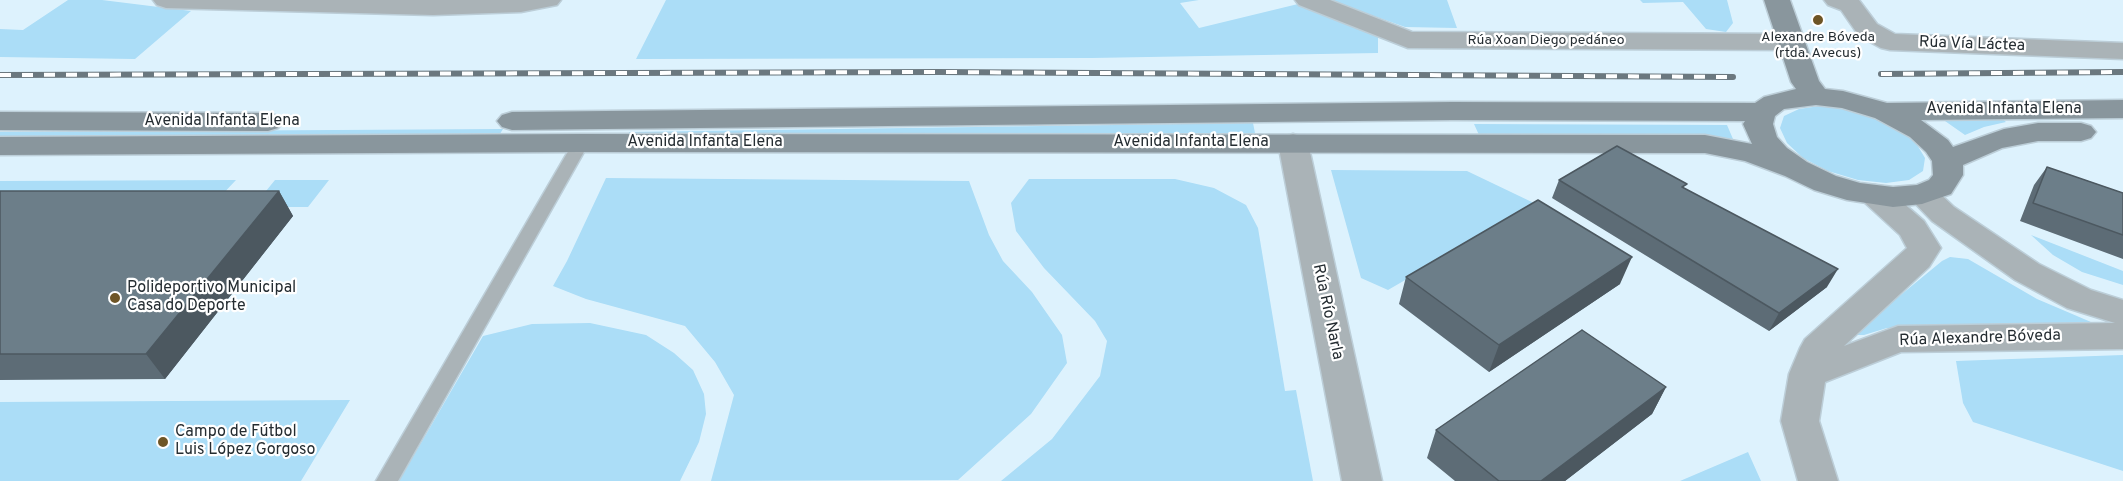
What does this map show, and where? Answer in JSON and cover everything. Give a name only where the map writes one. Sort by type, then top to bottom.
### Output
[{"type":"street","points":[[166,0],[433,8],[521,4],[548,0]]},
{"type":"street","name":"Rúa Xoan Diego pedáneo","points":[[1308,0],[1408,40],[1792,42]]},
{"type":"street","points":[[1777,0],[1805,82],[1816,97]]},
{"type":"street","name":"Rúa Vía Láctea","points":[[1837,0],[1850,5],[1868,30],[1890,42],[2123,51]]},
{"type":"street","points":[[1816,97],[1843,100],[1885,112],[1920,131],[1937,146],[1947,161],[1948,175],[1940,187],[1922,195],[1893,198],[1858,193],[1825,183],[1796,169],[1776,154],[1762,139],[1758,124],[1762,112],[1774,103],[1793,98],[1816,97]]},
{"type":"street","name":"Avenida Infanta Elena","points":[[1885,112],[2123,109]]},
{"type":"street","name":"Avenida Infanta Elena","points":[[0,146],[1464,111],[1762,112]]},
{"type":"street","name":"Avenida Infanta Elena","points":[[0,121],[1293,143],[1705,144],[1752,153],[1796,169]]},
{"type":"street","name":"Avenida Infanta Elena","points":[[1947,161],[2014,135],[2038,132],[2123,132]]},
{"type":"street","name":"Rúa Río Narla","points":[[1293,143],[1362,481]]},
{"type":"street","points":[[1818,481],[1800,421],[1808,374],[1818,348],[1917,259],[1924,248],[1912,228],[1875,195]]},
{"type":"street","points":[[1922,195],[1943,213],[2027,272],[2079,299],[2123,313]]},
{"type":"street","name":"Rúa Alexandre Bóveda","points":[[1808,374],[1898,339],[2123,336]]},
{"type":"lane","points":[[387,481],[585,132]]},
{"type":"shaded area","points":[[68,0],[102,0],[191,11],[135,59],[0,57],[0,29],[23,30]]},
{"type":"shaded area","points":[[666,0],[1199,0],[1180,3],[1199,28],[1298,4],[1378,34],[1378,53],[1091,58],[636,59]]},
{"type":"shaded area","points":[[1329,0],[1447,0],[1457,28],[1405,27]]},
{"type":"shaded area","points":[[1640,0],[1727,0],[1733,23],[1726,32],[1706,29],[1683,2],[1643,3]]},
{"type":"shaded area","points":[[1820,106],[1847,109],[1874,117],[1898,128],[1916,143],[1925,158],[1923,171],[1909,180],[1886,183],[1858,180],[1828,171],[1803,158],[1787,143],[1780,128],[1784,116],[1799,109]]},
{"type":"shaded area","points":[[2001,118],[2006,122],[1984,127],[1965,135],[1945,121]]},
{"type":"shaded area","points":[[1253,123],[1255,133],[629,138],[629,132]]},
{"type":"shaded area","points":[[1474,124],[1727,125],[1733,139],[1698,136],[1479,135]]},
{"type":"shaded area","points":[[503,129],[498,137],[0,138],[0,132]]},
{"type":"shaded area","points":[[1331,170],[1467,171],[1536,204],[1388,290],[1361,278]]},
{"type":"shaded area","points":[[606,178],[969,181],[989,235],[1003,261],[1032,292],[1062,335],[1067,363],[1031,414],[958,480],[711,481],[734,395],[715,362],[685,326],[586,299],[553,286]]},
{"type":"shaded area","points":[[1029,179],[1175,179],[1214,188],[1246,205],[1258,228],[1285,391],[1296,390],[1313,481],[1001,481],[1052,439],[1100,376],[1107,341],[1095,321],[1044,268],[1016,231],[1011,203]]},
{"type":"shaded area","points":[[236,180],[203,215],[0,216],[0,181]]},
{"type":"shaded area","points":[[275,180],[329,180],[308,207],[253,207]]},
{"type":"shaded area","points":[[2031,235],[2123,271],[2123,285],[2082,272],[2053,255]]},
{"type":"shaded area","points":[[1950,257],[1968,259],[2037,299],[2098,325],[1887,328],[1864,335],[1852,335],[1942,261]]},
{"type":"shaded area","points":[[590,323],[646,335],[674,353],[693,370],[704,394],[706,414],[699,442],[680,481],[399,481],[483,336],[532,324]]},
{"type":"shaded area","points":[[2123,355],[2123,471],[1973,422],[1963,403],[1956,361]]},
{"type":"shaded area","name":"Campo de Fútbol Luis López Gorgoso","points":[[350,400],[301,481],[0,481],[0,402]]},
{"type":"shaded area","points":[[1748,452],[1761,481],[1680,481]]},
{"type":"building","points":[[1617,146],[1687,184],[1682,187],[1838,269],[1779,313],[1559,180]]},
{"type":"building","points":[[2047,167],[2123,193],[2123,235],[2033,203]]},
{"type":"building","name":"Polideportivo Municipal Casa do Deporte","points":[[0,191],[279,191],[146,354],[0,354]]},
{"type":"building","points":[[1538,200],[1632,257],[1499,345],[1406,277]]},
{"type":"building","points":[[1582,330],[1666,387],[1541,481],[1499,481],[1436,430]]},
{"type":"railway","points":[[0,75],[938,72],[1733,77]]},
{"type":"railway","points":[[1881,74],[2123,72]]},
{"type":"place","name":"Alexandre Bóveda (rtda. Avecus)","points":[[1818,20]]},
{"type":"place","name":"Polideportivo Municipal Casa do Deporte","points":[[115,298]]},
{"type":"place","name":"Campo de Fútbol Luis López Gorgoso","points":[[163,442]]}]
